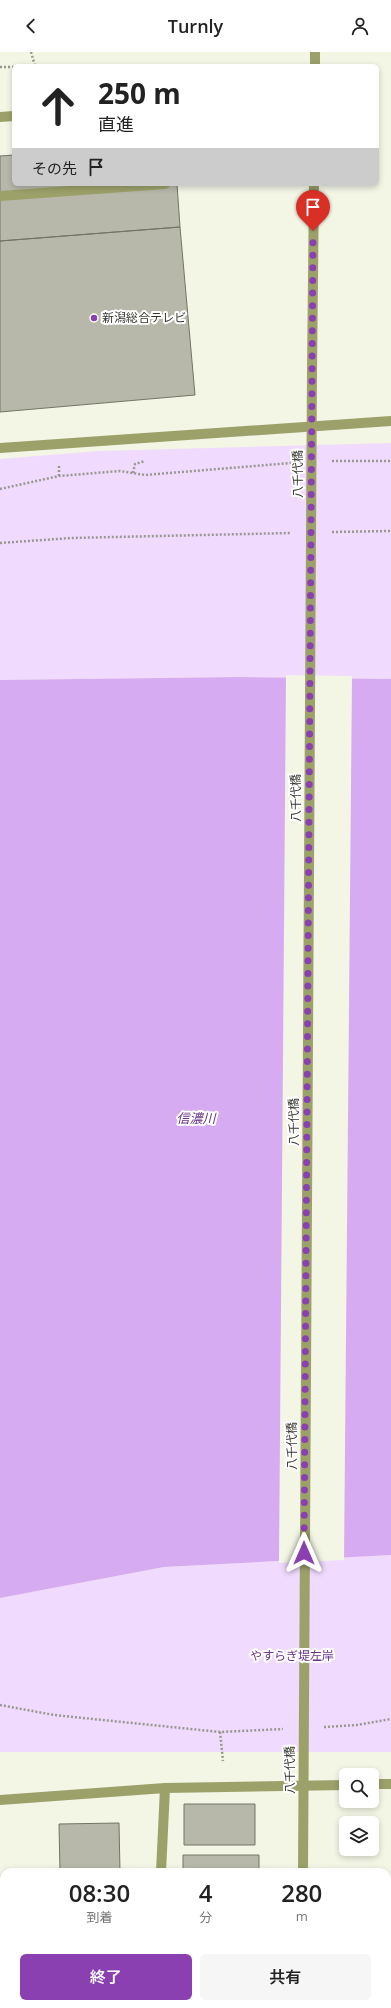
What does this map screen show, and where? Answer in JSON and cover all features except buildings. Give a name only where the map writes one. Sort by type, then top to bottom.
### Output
[{"type":"street","points":[[315,52],[315,64]]},
{"type":"street","points":[[0,117],[12,116]]},
{"type":"street","points":[[0,196],[121,186]]},
{"type":"street","points":[[0,196],[137,186]]},
{"type":"street","name":"八千代橋","points":[[303,1868],[314,186]]},
{"type":"street","points":[[0,448],[391,420]]},
{"type":"street","points":[[379,1784],[391,1784]]},
{"type":"street","points":[[0,1800],[165,1788],[339,1785]]},
{"type":"street","points":[[161,1868],[165,1788]]},
{"type":"path","points":[[31,52],[34,64]]},
{"type":"path","points":[[0,67],[12,66]]},
{"type":"path","points":[[133,473],[135,464],[148,460]]},
{"type":"path","points":[[329,461],[391,461]]},
{"type":"path","points":[[0,489],[59,476],[120,471],[145,475],[298,463]]},
{"type":"path","points":[[327,532],[391,531]]},
{"type":"path","points":[[0,543],[71,538],[295,533]]},
{"type":"path","points":[[0,1705],[54,1715],[220,1732],[289,1729]]},
{"type":"path","points":[[319,1727],[358,1725],[391,1719]]},
{"type":"path","points":[[220,1732],[223,1761]]},
{"type":"green space","points":[[391,443],[391,679],[240,677],[0,680],[0,459],[99,451]]},
{"type":"green space","name":"やすらぎ堤左岸","points":[[391,1555],[391,1752],[0,1752],[0,1598],[164,1567]]},
{"type":"water","name":"信濃川","points":[[240,677],[391,679],[391,1555],[164,1567],[0,1598],[0,680]]},
{"type":"pier","points":[[286,675],[352,676],[344,1560],[279,1563]]},
{"type":"place","name":"新潟総合テレビ","points":[[94,318]]},
{"type":"route","points":[[304,1553],[313,231]]}]
